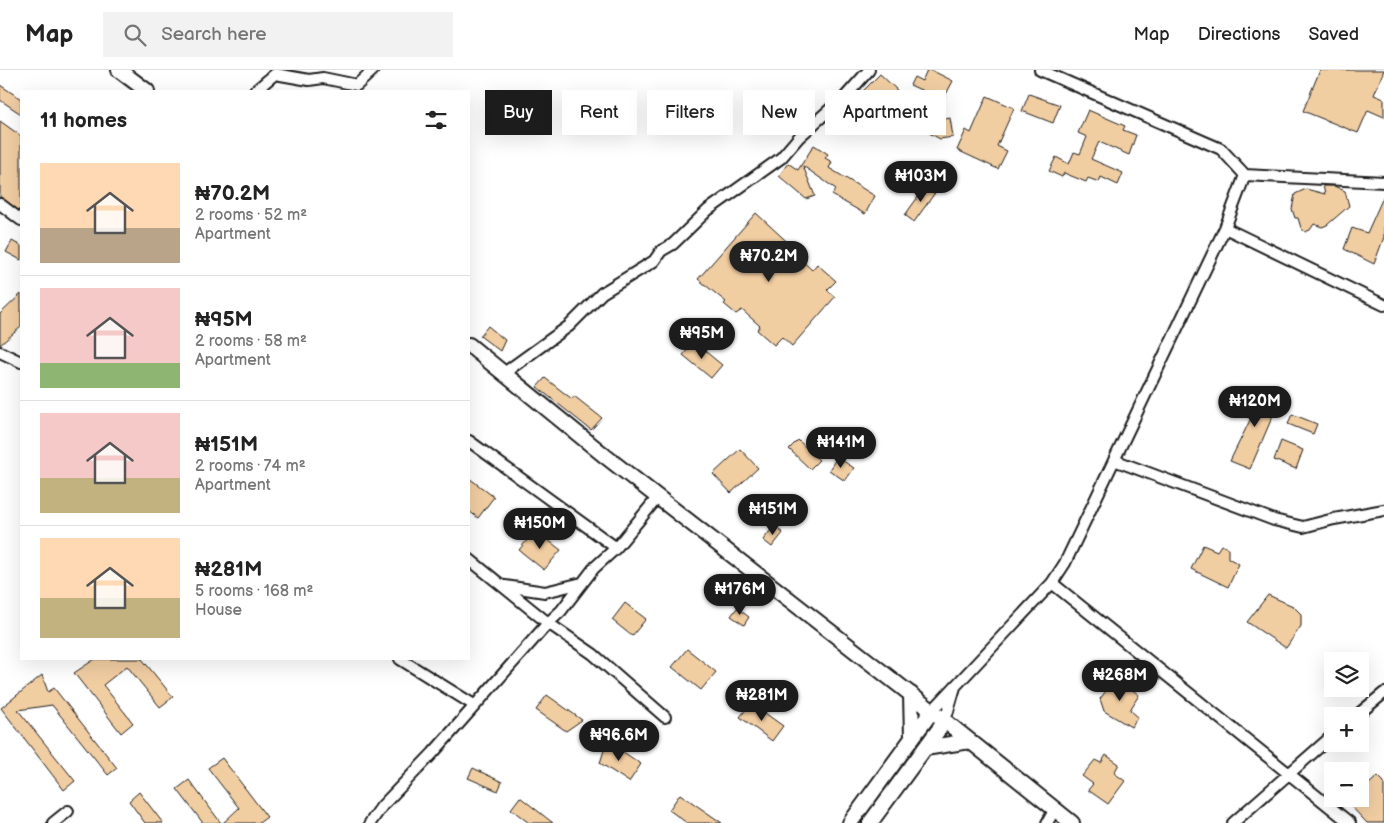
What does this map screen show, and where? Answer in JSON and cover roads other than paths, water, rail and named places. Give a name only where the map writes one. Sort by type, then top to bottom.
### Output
[{"type":"main road","points":[[120,70],[146,90]]},
{"type":"main road","points":[[470,346],[658,497],[911,694],[1072,823]]},
{"type":"main road","points":[[911,694],[912,738]]},
{"type":"main road","points":[[850,823],[932,711]]},
{"type":"main road","points":[[870,823],[945,721]]},
{"type":"main road","points":[[925,748],[970,741]]},
{"type":"street","points":[[256,90],[275,74],[294,79],[323,78],[357,85],[373,70]]},
{"type":"street","points":[[504,373],[570,326],[602,294],[654,261],[661,251],[673,244],[708,210],[781,158],[799,137],[841,100],[869,70]]},
{"type":"street","points":[[1040,70],[1221,149],[1245,175],[1384,182]]},
{"type":"street","points":[[932,711],[1044,589],[1052,583],[1065,563],[1225,228],[1245,175]]},
{"type":"street","points":[[0,204],[20,219]]},
{"type":"street","points":[[1225,228],[1384,305]]},
{"type":"street","points":[[0,352],[20,362]]},
{"type":"street","points":[[470,442],[615,547]]},
{"type":"street","points":[[1114,460],[1274,520],[1303,527],[1384,510]]},
{"type":"street","points":[[370,823],[382,806],[433,753],[474,705],[561,611],[582,584],[658,497]]},
{"type":"street","points":[[470,561],[548,623],[593,654],[664,718]]},
{"type":"street","points":[[1052,583],[1350,823]]},
{"type":"street","points":[[504,586],[544,592],[582,584]]},
{"type":"street","points":[[402,660],[474,705]]},
{"type":"street","points":[[945,721],[955,686]]},
{"type":"street","points":[[1367,707],[1384,693]]},
{"type":"street","points":[[1233,823],[1324,743]]},
{"type":"street","points":[[1047,823],[1055,809]]},
{"type":"street","points":[[53,823],[68,811]]}]
